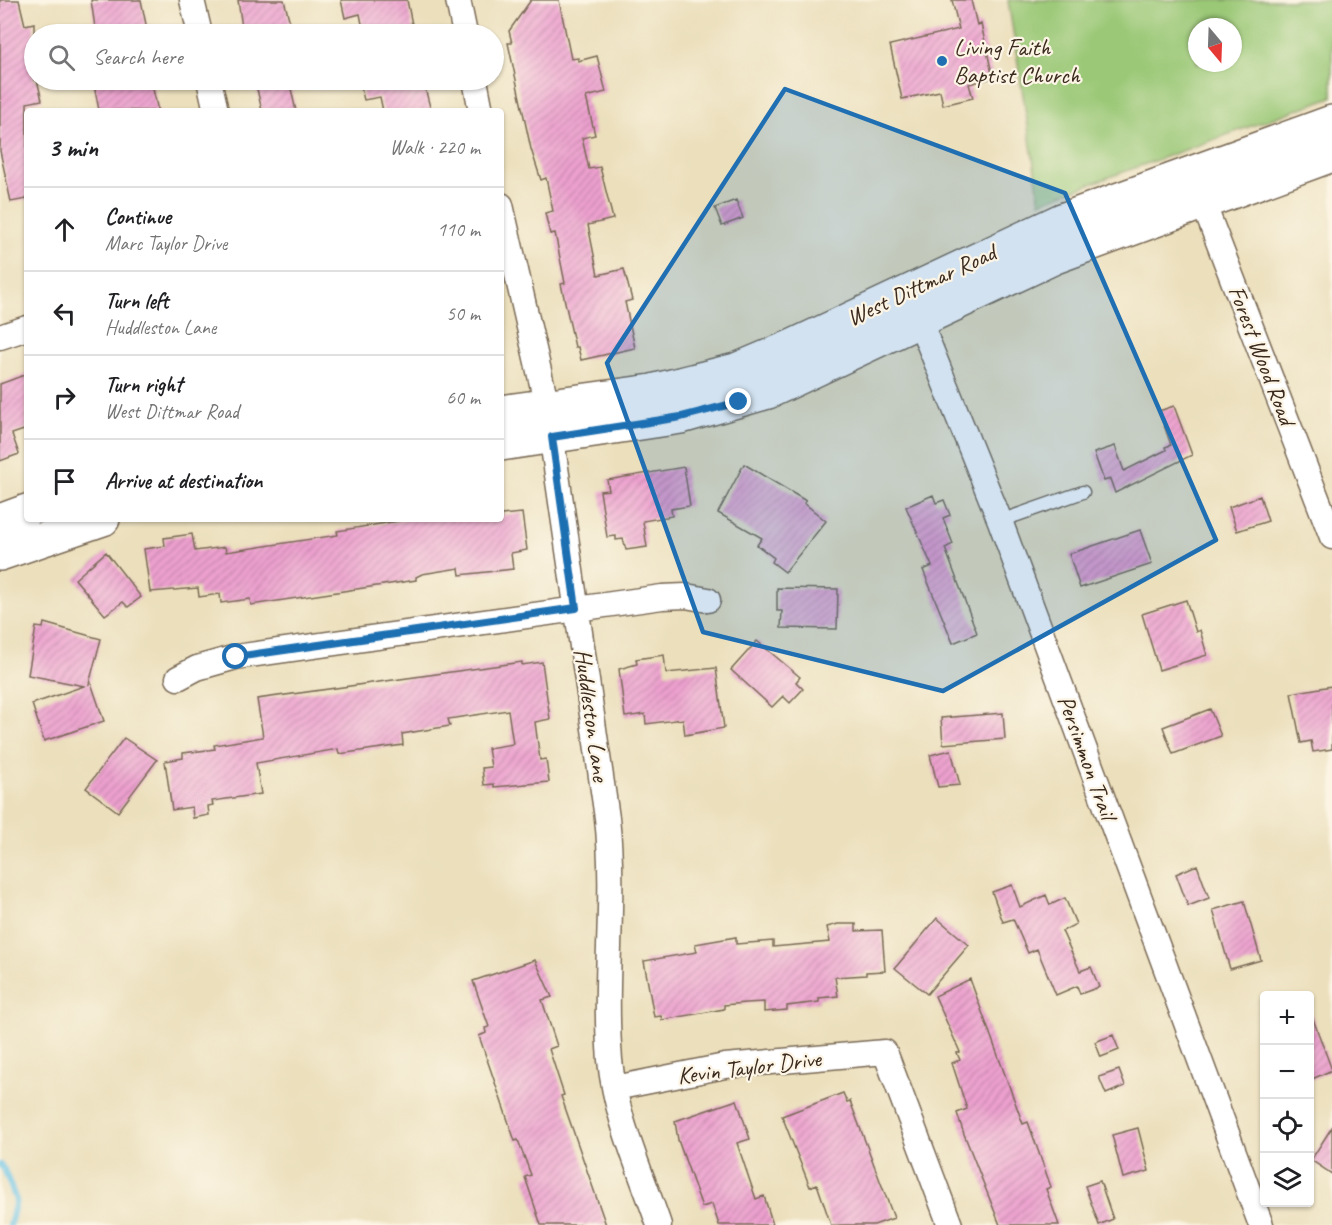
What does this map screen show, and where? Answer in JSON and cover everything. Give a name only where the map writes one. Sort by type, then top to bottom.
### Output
[{"type":"street","points":[[192,0],[198,24]]},
{"type":"street","points":[[458,0],[463,24]]},
{"type":"street","points":[[211,90],[215,108]]},
{"type":"street","points":[[477,90],[480,108]]},
{"type":"street","name":"West Dittmar Road","points":[[504,444],[681,417],[739,402],[794,381],[1332,122]]},
{"type":"street","name":"West Dittmar Road","points":[[504,412],[652,391],[736,370],[793,346],[1062,220],[1332,155]]},
{"type":"street","name":"Forest Wood Road","points":[[1197,187],[1332,537]]},
{"type":"street","name":"Huddleston Lane","points":[[504,237],[548,406],[610,844],[609,1039],[615,1088],[659,1225]]},
{"type":"street","name":"Persimmon Trail","points":[[910,290],[918,321],[1000,521],[1261,1225]]},
{"type":"street","points":[[0,336],[24,329]]},
{"type":"street","points":[[0,521],[24,512]]},
{"type":"street","points":[[0,554],[94,522]]},
{"type":"street","points":[[178,678],[197,668],[236,657],[662,597],[708,600]]},
{"type":"street","name":"Kevin Taylor Drive","points":[[615,1088],[725,1066],[885,1052],[950,1225]]},
{"type":"lane","points":[[1000,521],[1083,492]]},
{"type":"highlighted area","points":[[785,89],[1065,193],[1216,540],[943,691],[703,632],[607,363]]},
{"type":"green space","points":[[1008,0],[1332,0],[1332,97],[1040,202]]},
{"type":"building","points":[[0,0],[19,0],[25,24],[24,90],[40,90],[42,100],[27,103],[27,108],[24,108],[24,200],[11,202],[0,151]]},
{"type":"building","points":[[91,0],[141,0],[146,24],[95,24]]},
{"type":"building","points":[[238,0],[284,0],[290,24],[242,24]]},
{"type":"building","points":[[341,0],[407,0],[412,24],[362,24],[360,14],[345,18]]},
{"type":"building","points":[[531,0],[559,0],[571,59],[578,58],[578,61],[597,56],[606,92],[586,97],[595,135],[582,138],[589,169],[600,167],[613,219],[588,225],[598,275],[624,269],[632,300],[625,302],[635,348],[581,360],[578,347],[575,347],[561,284],[565,283],[555,233],[550,234],[545,213],[553,211],[546,178],[541,180],[531,149],[508,43],[512,43],[509,31]]},
{"type":"building","name":"Living Faith Baptist Church","points":[[952,0],[971,0],[977,25],[981,24],[993,78],[969,84],[973,98],[943,105],[940,91],[902,99],[890,45],[959,29]]},
{"type":"building","points":[[95,90],[153,90],[157,108],[99,108]]},
{"type":"building","points":[[257,90],[291,90],[295,108],[261,108]]},
{"type":"building","points":[[362,90],[426,90],[430,108],[382,108],[380,97],[364,100]]},
{"type":"building","points":[[736,200],[743,218],[722,226],[715,208]]},
{"type":"building","points":[[24,375],[24,430],[12,434],[19,454],[0,461],[0,384]]},
{"type":"building","points":[[1174,406],[1192,455],[1115,493],[1110,479],[1104,481],[1094,453],[1115,446],[1124,471],[1166,450],[1165,447],[1171,445],[1159,411]]},
{"type":"building","points":[[744,464],[806,501],[804,503],[826,521],[785,572],[772,562],[774,558],[757,545],[762,538],[718,513]]},
{"type":"building","points":[[684,467],[690,506],[671,509],[672,516],[643,521],[647,547],[626,550],[623,539],[616,540],[616,536],[607,537],[600,491],[609,490],[607,480]]},
{"type":"building","points":[[933,495],[936,503],[944,500],[950,515],[943,518],[953,544],[945,548],[977,633],[953,643],[923,570],[932,566],[906,507]]},
{"type":"building","points":[[1260,496],[1268,521],[1237,531],[1229,507]]},
{"type":"building","points":[[522,513],[527,550],[511,553],[513,569],[460,575],[459,568],[422,574],[416,577],[416,580],[251,605],[250,599],[221,603],[220,594],[199,597],[198,588],[150,592],[144,549],[165,546],[164,538],[192,534],[195,551],[225,547],[226,552],[338,535],[337,531],[392,522],[504,522],[504,515]]},
{"type":"building","points":[[1140,530],[1152,564],[1080,588],[1069,554]]},
{"type":"building","points":[[106,552],[141,597],[128,607],[123,602],[105,615],[75,579]]},
{"type":"building","points":[[777,588],[838,589],[837,629],[781,628],[782,611],[777,611]]},
{"type":"building","points":[[1186,600],[1196,632],[1200,630],[1207,655],[1159,670],[1142,614]]},
{"type":"building","points":[[44,623],[101,639],[89,684],[91,683],[104,721],[44,741],[32,704],[84,686],[28,675],[36,627],[43,628]]},
{"type":"building","points":[[757,641],[800,677],[796,682],[803,689],[790,703],[783,696],[772,707],[731,670]]},
{"type":"building","points":[[664,655],[666,673],[716,668],[724,728],[685,735],[683,719],[646,724],[645,714],[625,717],[619,669],[637,664],[636,659]]},
{"type":"building","points":[[522,662],[522,665],[542,662],[550,719],[535,722],[540,760],[546,759],[549,782],[494,787],[494,784],[484,785],[482,768],[491,767],[488,748],[513,744],[508,710],[448,719],[450,726],[402,734],[403,745],[339,754],[338,749],[256,763],[261,794],[212,801],[213,805],[208,806],[209,815],[193,818],[192,807],[172,810],[165,761],[183,758],[183,753],[215,749],[214,745],[263,737],[257,699]]},
{"type":"building","points":[[1332,686],[1332,749],[1313,752],[1311,741],[1301,743],[1291,693]]},
{"type":"building","points":[[1210,709],[1221,736],[1173,754],[1163,727]]},
{"type":"building","points":[[1003,713],[1005,739],[943,744],[941,718]]},
{"type":"building","points":[[124,738],[157,760],[118,812],[86,788]]},
{"type":"building","points":[[951,750],[960,785],[938,787],[930,755]]},
{"type":"building","points":[[1197,865],[1209,898],[1188,906],[1176,874]]},
{"type":"building","points":[[1012,885],[1020,907],[1046,895],[1050,905],[1065,898],[1076,924],[1062,931],[1080,971],[1091,967],[1099,987],[1080,994],[1077,986],[1056,995],[1037,949],[1028,953],[1013,919],[1003,922],[992,892]]},
{"type":"building","points":[[1244,901],[1261,960],[1230,969],[1213,910]]},
{"type":"building","points":[[937,918],[969,945],[927,994],[895,968]]},
{"type":"building","points":[[838,924],[856,924],[856,931],[882,930],[885,971],[835,977],[838,996],[819,998],[819,1002],[787,1006],[787,1010],[764,1012],[764,1002],[745,1003],[724,1005],[724,1009],[662,1020],[661,1016],[654,1017],[644,961],[697,952],[695,944],[736,937],[736,944],[773,941],[773,947],[830,942],[827,927]]},
{"type":"building","points":[[535,960],[552,997],[542,1000],[557,1046],[549,1049],[564,1095],[561,1096],[606,1225],[541,1225],[525,1177],[531,1175],[518,1140],[515,1141],[479,1036],[486,1033],[485,1028],[489,1027],[473,981]]},
{"type":"building","points":[[970,979],[1023,1124],[1028,1122],[1051,1187],[1046,1189],[1059,1225],[1000,1225],[964,1134],[957,1113],[967,1109],[952,1063],[960,1060],[957,1053],[960,1052],[935,996]]},
{"type":"building","points":[[1314,1022],[1332,1070],[1314,1078]]},
{"type":"building","points":[[1113,1035],[1119,1050],[1101,1057],[1095,1042]]},
{"type":"building","points":[[1119,1070],[1125,1086],[1106,1094],[1099,1077]]},
{"type":"building","points":[[843,1093],[847,1102],[850,1101],[894,1218],[874,1225],[831,1225],[817,1184],[810,1187],[782,1116]]},
{"type":"building","points":[[737,1100],[750,1139],[737,1143],[756,1199],[764,1196],[773,1225],[719,1225],[712,1204],[702,1207],[678,1140],[675,1121]]},
{"type":"building","points":[[1332,1127],[1332,1174],[1314,1162],[1314,1155]]},
{"type":"building","points":[[1138,1128],[1149,1171],[1123,1178],[1112,1135]]},
{"type":"building","points":[[1100,1181],[1113,1219],[1099,1225],[1085,1186]]},
{"type":"waterway","points":[[0,1165],[4,1169],[16,1200],[10,1225]]},
{"type":"place","name":"Living Faith Baptist Church","points":[[942,61]]},
{"type":"route","points":[[236,657],[576,608],[552,437],[681,417],[739,402]]}]
